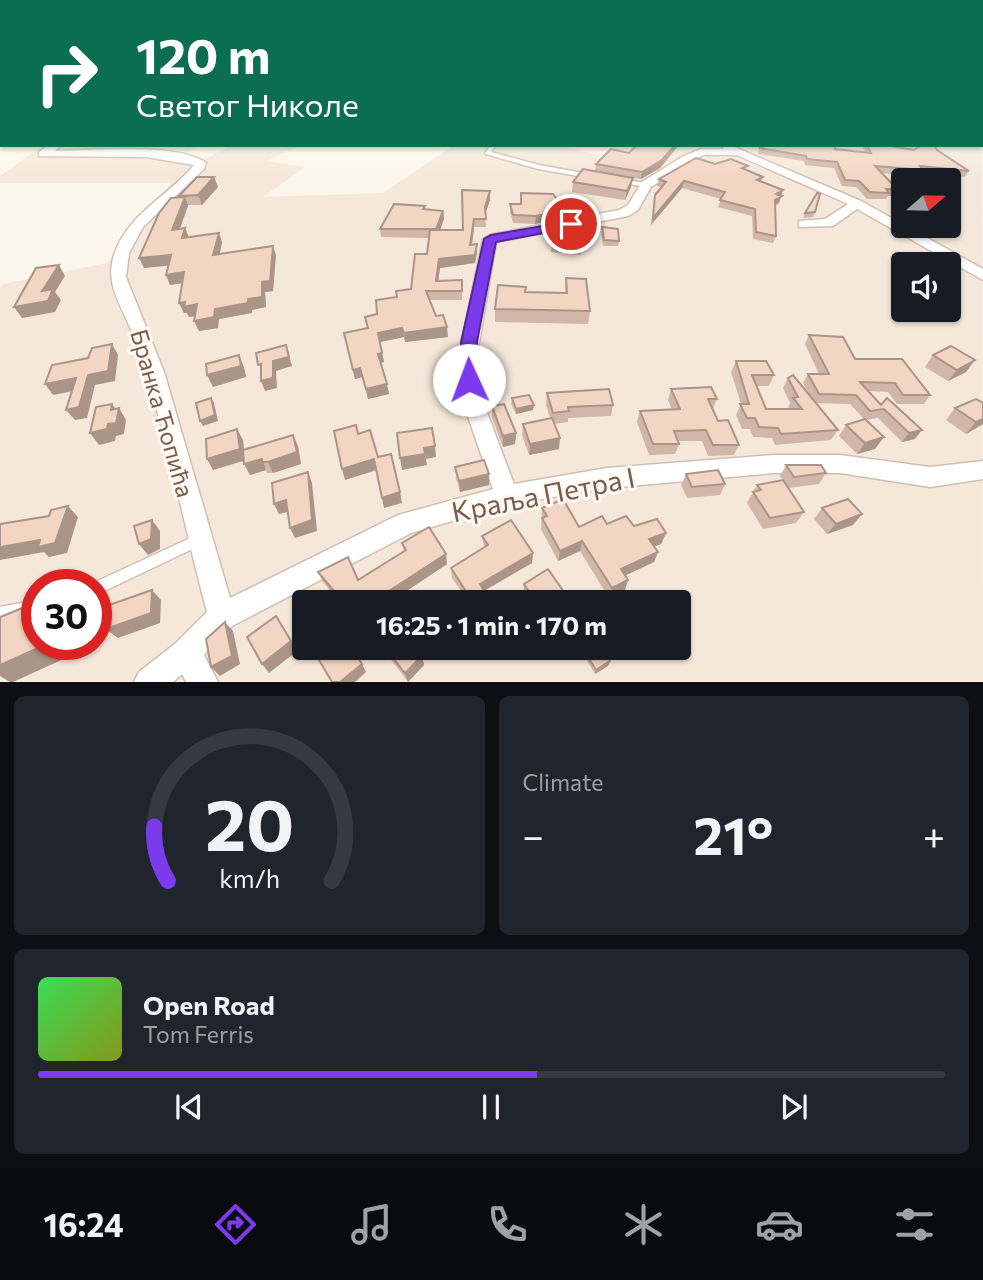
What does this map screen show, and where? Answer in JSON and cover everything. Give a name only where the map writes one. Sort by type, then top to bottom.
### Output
[{"type":"street","name":"Бранка Ћопића","points":[[53,147],[43,154],[178,157],[201,163],[200,167],[132,232],[123,251],[117,282],[137,321],[155,370],[199,540],[222,616]]},
{"type":"street","points":[[726,147],[857,204],[983,275]]},
{"type":"street","points":[[507,495],[472,402],[467,361],[491,239],[629,211],[646,185],[700,149],[738,152]]},
{"type":"street","points":[[804,224],[828,223],[857,204]]},
{"type":"street","name":"Краља Петра I","points":[[149,681],[186,653],[222,616],[405,523],[507,495],[607,478],[774,464],[840,464],[930,477],[983,470]]},
{"type":"street","points":[[186,653],[203,681]]},
{"type":"lane","points":[[493,147],[488,153],[538,167],[598,177]]},
{"type":"lane","points":[[610,179],[646,185]]},
{"type":"lane","points":[[112,581],[199,540]]},
{"type":"lane","points":[[0,614],[21,610]]},
{"type":"shaded area","points":[[40,147],[198,147],[186,154],[205,159],[228,147],[296,147],[267,161],[305,167],[263,197],[383,193],[451,147],[569,148],[602,156],[609,147],[982,147],[983,681],[0,681],[0,289],[3,284],[107,263],[141,215],[172,183],[0,183],[0,176]]},
{"type":"building","points":[[635,147],[673,147],[662,160],[642,172],[596,164],[611,149],[629,153]]},
{"type":"building","points":[[835,147],[871,153],[868,147],[914,150],[918,147],[935,147],[969,171],[961,168],[875,166],[891,183],[891,189],[886,189],[889,193],[870,192],[859,181],[845,180],[837,162],[807,159],[806,156],[759,148]]},
{"type":"building","points":[[696,158],[715,164],[731,159],[748,166],[742,168],[763,177],[757,180],[783,190],[776,194],[782,196],[775,200],[776,236],[756,232],[755,209],[720,200],[725,192],[684,181],[653,218],[655,195],[666,182],[659,179]]},
{"type":"building","points":[[583,169],[633,178],[627,191],[573,182]]},
{"type":"building","points":[[197,177],[214,177],[198,195],[179,196]]},
{"type":"building","points":[[462,190],[490,191],[485,207],[486,219],[474,219],[470,245],[477,244],[475,255],[439,259],[436,281],[462,280],[462,291],[426,291],[436,316],[443,315],[447,327],[404,333],[402,328],[378,333],[382,353],[378,354],[387,384],[366,389],[360,368],[353,370],[344,333],[368,328],[365,317],[377,314],[376,300],[397,297],[396,291],[411,289],[415,254],[427,254],[430,230],[463,230]]},
{"type":"building","points":[[521,193],[553,194],[565,210],[536,216],[513,215],[510,204],[521,204]]},
{"type":"building","points":[[817,193],[820,194],[815,212],[805,213]]},
{"type":"building","points":[[185,197],[172,230],[185,228],[182,238],[219,233],[213,255],[273,246],[270,281],[262,282],[262,297],[248,299],[248,303],[215,309],[214,317],[194,321],[197,304],[184,307],[185,302],[179,303],[184,272],[166,275],[171,255],[139,258],[159,213],[171,198]]},
{"type":"building","points":[[394,204],[425,206],[423,209],[443,211],[436,229],[380,229]]},
{"type":"building","points":[[584,222],[582,245],[552,242],[555,224]]},
{"type":"building","points":[[602,227],[618,229],[619,241],[604,240]]},
{"type":"building","points":[[59,265],[42,291],[53,289],[48,301],[14,307],[36,268]]},
{"type":"building","points":[[566,278],[586,279],[590,311],[495,309],[498,285],[526,287],[525,292],[567,293]]},
{"type":"building","points":[[809,335],[843,337],[855,359],[902,359],[930,395],[903,395],[895,383],[860,382],[881,405],[887,398],[922,430],[909,433],[884,409],[870,411],[856,395],[819,394],[808,374],[829,374]]},
{"type":"building","points":[[112,344],[108,371],[88,375],[79,407],[66,410],[76,378],[45,384],[52,365],[88,358],[92,348]]},
{"type":"building","points":[[286,345],[289,357],[273,361],[273,378],[261,381],[261,364],[258,365],[256,353]]},
{"type":"building","points":[[951,346],[975,360],[957,370],[933,355]]},
{"type":"building","points":[[239,355],[241,366],[207,375],[206,364]]},
{"type":"building","points":[[736,361],[766,361],[774,375],[752,375],[766,409],[802,409],[793,398],[798,397],[788,378],[793,375],[838,430],[781,434],[778,428],[759,427],[755,418],[747,418],[740,404],[749,404]]},
{"type":"building","points":[[711,387],[717,399],[708,399],[718,421],[728,420],[739,445],[713,445],[706,430],[674,431],[679,444],[653,444],[640,411],[680,409],[671,389]]},
{"type":"building","points":[[609,389],[613,405],[568,407],[569,411],[553,413],[547,393]]},
{"type":"building","points":[[529,395],[534,405],[516,409],[512,398]]},
{"type":"building","points":[[211,398],[215,415],[200,421],[196,403]]},
{"type":"building","points":[[976,399],[983,403],[983,419],[976,422],[955,408]]},
{"type":"building","points":[[112,404],[111,410],[119,408],[116,423],[108,424],[107,429],[90,433],[96,407]]},
{"type":"building","points":[[504,404],[516,433],[503,436],[492,406]]},
{"type":"building","points":[[552,418],[560,438],[530,444],[523,424]]},
{"type":"building","points":[[865,419],[884,437],[865,443],[846,425]]},
{"type":"building","points":[[356,425],[358,434],[370,430],[378,457],[391,454],[400,492],[382,498],[374,459],[342,469],[334,431]]},
{"type":"building","points":[[432,428],[435,446],[424,448],[425,454],[400,458],[397,433]]},
{"type":"building","points":[[237,429],[240,449],[207,459],[206,439]]},
{"type":"building","points":[[293,435],[297,452],[268,462],[262,462],[262,459],[244,464],[243,450]]},
{"type":"building","points":[[484,460],[489,474],[459,481],[455,467]]},
{"type":"building","points":[[786,465],[821,465],[826,473],[794,477]]},
{"type":"building","points":[[718,470],[725,484],[692,487],[686,474]]},
{"type":"building","points":[[308,472],[312,520],[290,528],[286,500],[274,504],[272,483]]},
{"type":"building","points":[[783,480],[804,512],[770,518],[753,492],[761,490],[757,485]]},
{"type":"building","points":[[563,499],[579,527],[602,516],[607,524],[626,516],[634,526],[657,519],[666,533],[649,539],[658,552],[621,569],[628,580],[612,588],[582,541],[560,551],[542,518],[547,516],[542,508]]},
{"type":"building","points":[[848,499],[862,514],[836,524],[822,508]]},
{"type":"building","points":[[68,506],[55,543],[38,547],[40,540],[0,547],[0,524],[49,516],[51,510]]},
{"type":"building","points":[[152,520],[151,539],[139,544],[134,526]]},
{"type":"building","points":[[511,520],[533,553],[480,584],[484,590],[465,590],[451,568],[488,545],[482,536]]},
{"type":"building","points":[[429,527],[446,554],[390,590],[333,590],[318,572],[348,557],[358,580],[406,550],[402,543]]},
{"type":"building","points":[[548,569],[563,590],[528,590],[524,584]]},
{"type":"building","points":[[152,590],[151,613],[112,627],[112,604]]},
{"type":"building","points":[[21,608],[21,656],[0,665],[0,617]]},
{"type":"building","points":[[276,616],[291,641],[262,664],[247,637]]},
{"type":"building","points":[[225,622],[232,656],[211,667],[206,639]]},
{"type":"building","points":[[319,660],[359,660],[362,664],[340,682],[332,682]]},
{"type":"building","points":[[395,660],[418,660],[405,673]]},
{"type":"building","points":[[590,660],[609,660],[610,661],[596,670]]},
{"type":"route","points":[[469,380],[469,342],[491,239],[571,224]]}]
